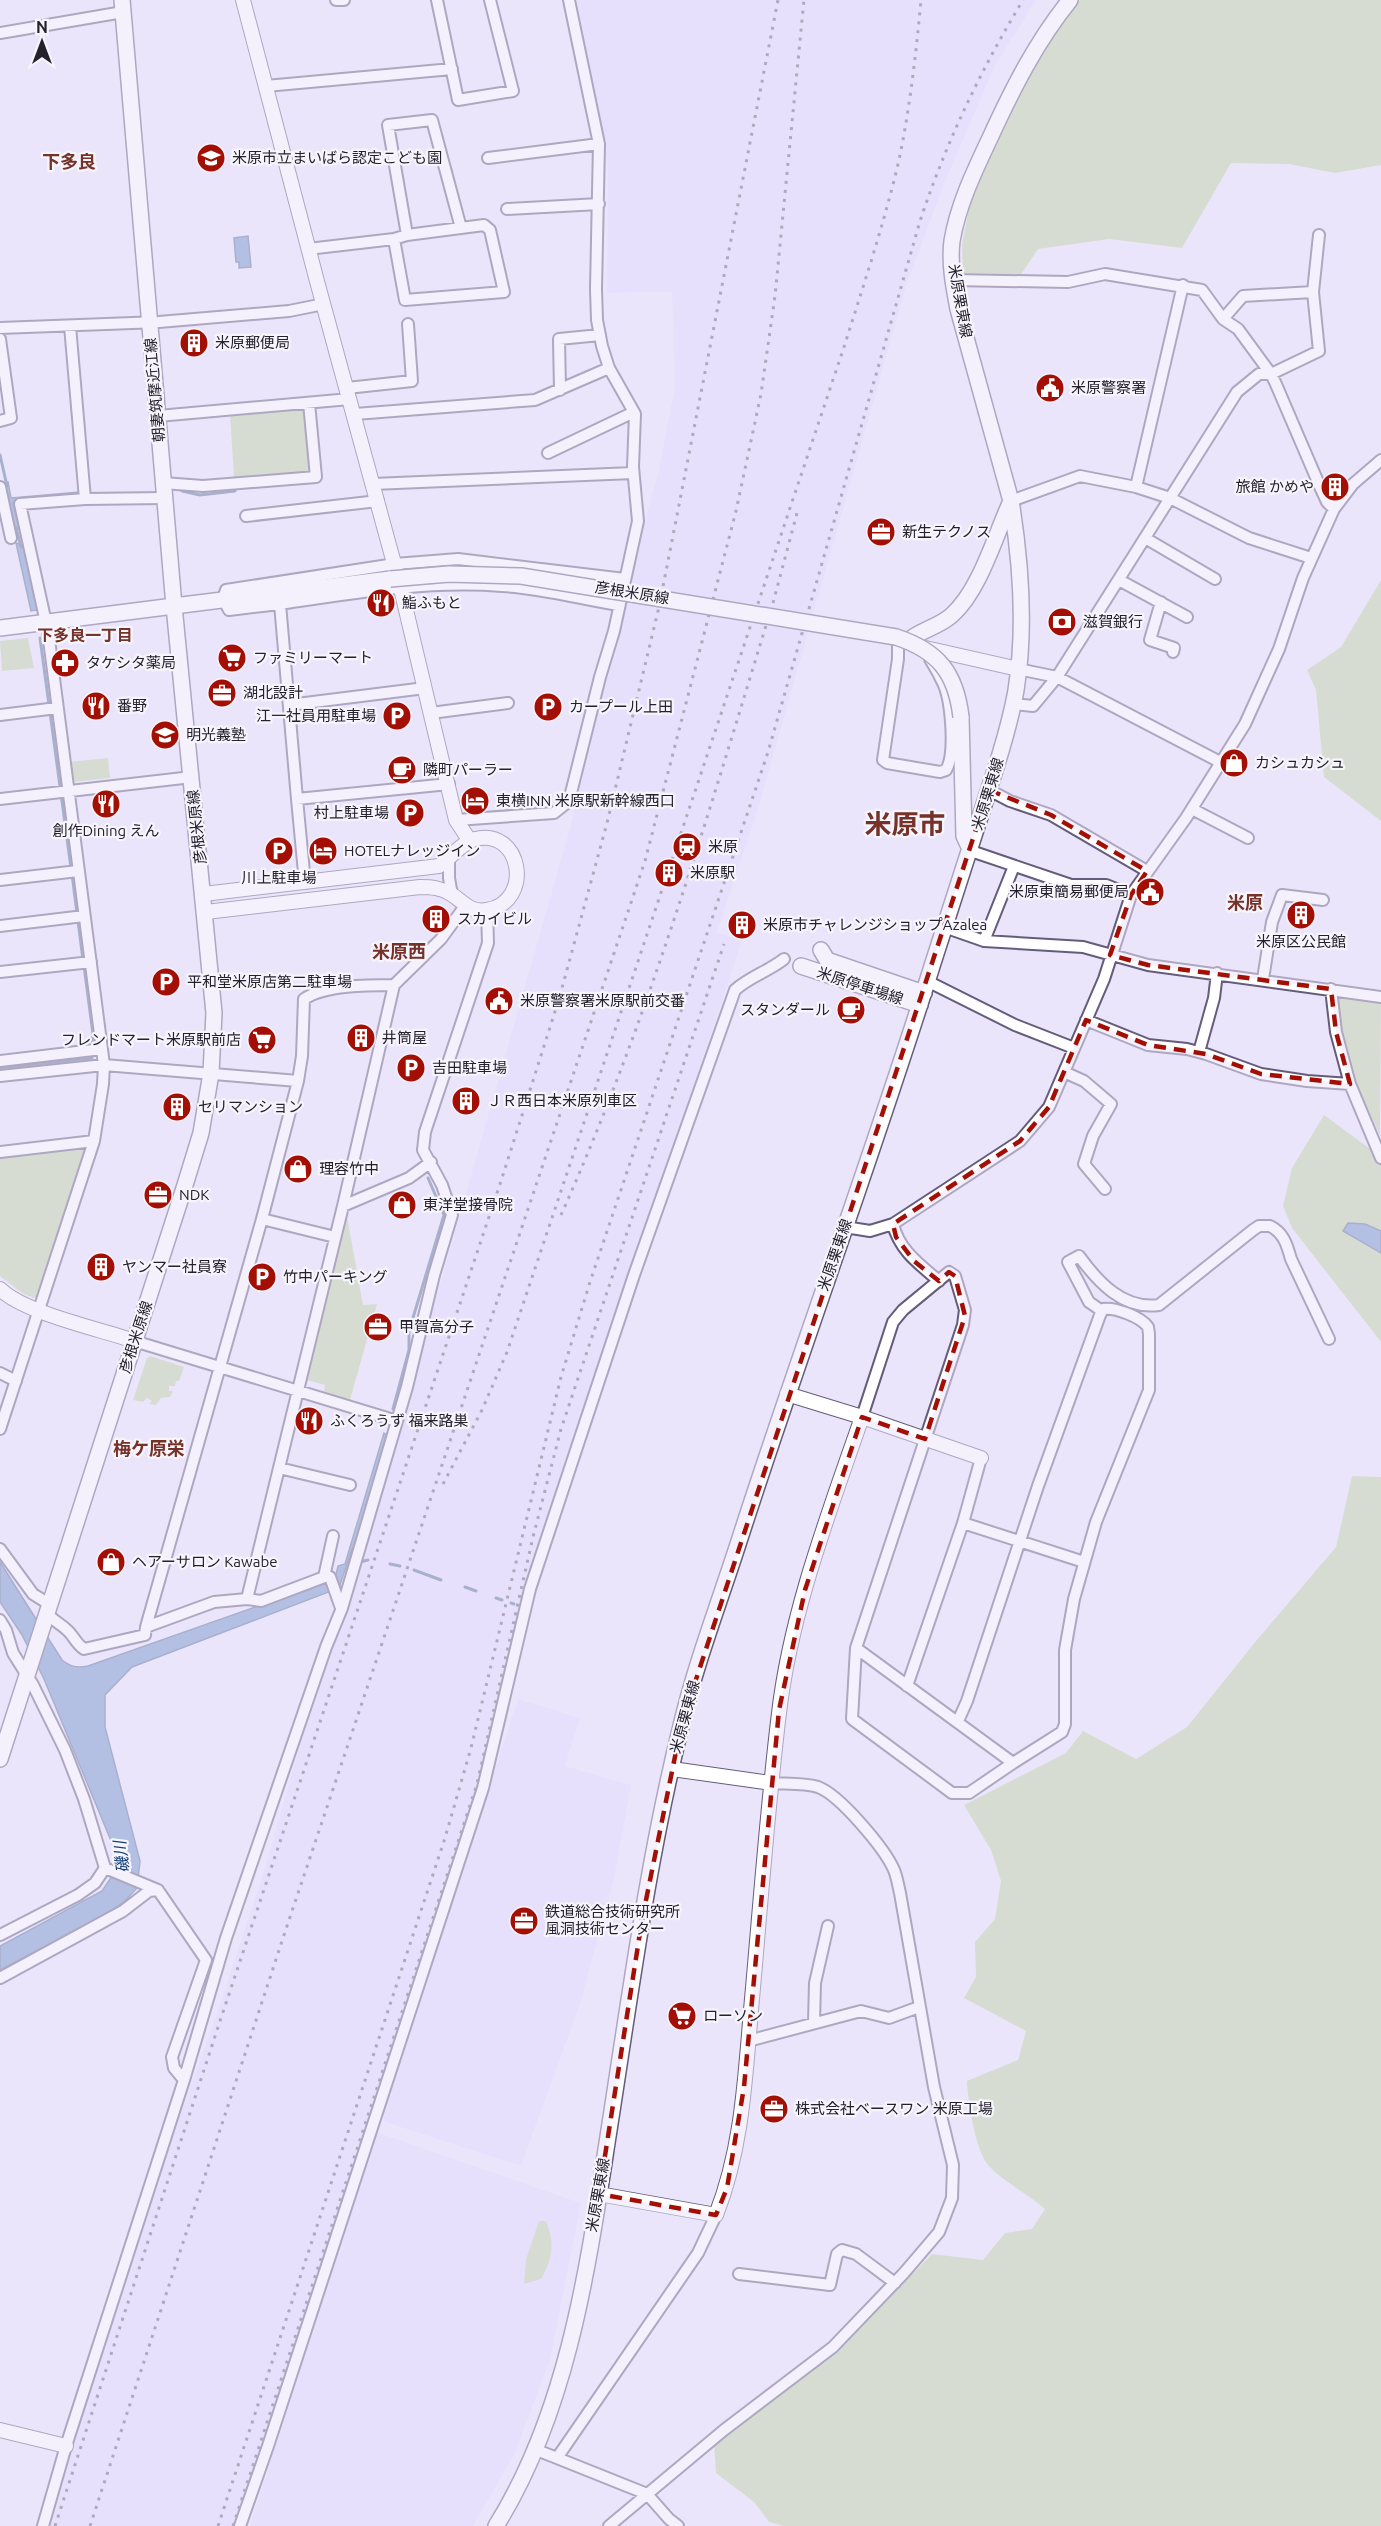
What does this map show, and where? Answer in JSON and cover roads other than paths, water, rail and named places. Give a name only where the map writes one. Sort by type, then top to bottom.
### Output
[{"type":"main road","name":"米原栗東線","points":[[496,2526],[534,2449],[554,2397],[576,2320],[599,2194],[642,1920],[682,1722],[786,1394],[845,1227],[971,851],[998,764],[1013,704],[1018,669],[1021,577],[1011,501],[985,412],[953,280],[952,243],[961,203],[1014,87],[1033,54],[1070,0]]},
{"type":"main road","name":"朝妻筑摩近江線","points":[[123,6],[174,606]]},
{"type":"main road","points":[[909,644],[953,614],[968,596],[1011,501]]},
{"type":"main road","name":"彦根米原線","points":[[0,1759],[201,1133],[211,1073],[214,1013],[206,912],[174,606],[223,599],[395,584],[449,574],[521,576],[884,635],[930,653],[946,670],[957,691],[961,717],[964,836],[971,851]]},
{"type":"main road","points":[[0,628],[174,606]]},
{"type":"main road","name":"米原停車場線","points":[[821,950],[827,960],[924,993]]},
{"type":"main road","name":"米原停車場線","points":[[801,966],[924,993]]},
{"type":"street","points":[[243,0],[308,249],[395,564],[395,584],[425,688],[456,820],[470,841]]},
{"type":"street","points":[[336,0],[344,0]]},
{"type":"street","points":[[437,0],[459,100],[513,91],[490,0]]},
{"type":"street","points":[[456,820],[555,813],[569,801],[638,521],[633,473],[636,425],[634,412],[609,368],[600,335],[596,289],[600,144],[569,0]]},
{"type":"street","points":[[0,33],[123,6]]},
{"type":"street","points":[[266,86],[452,69]]},
{"type":"street","points":[[407,235],[388,125],[432,120],[461,228]]},
{"type":"street","points":[[488,158],[600,144]]},
{"type":"street","points":[[507,209],[599,204]]},
{"type":"street","points":[[308,249],[488,226],[504,292],[405,300],[394,239]]},
{"type":"street","points":[[1013,704],[1033,706],[1057,677],[1237,392],[1259,374],[1270,374],[1319,351],[1312,292],[1319,235]]},
{"type":"street","points":[[953,280],[1068,282],[1105,274],[1183,285],[1202,290],[1223,319],[1238,329],[1270,374],[1327,502],[1334,509]]},
{"type":"street","points":[[1136,487],[1183,285]]},
{"type":"street","points":[[1223,319],[1243,296],[1312,292]]},
{"type":"street","points":[[0,328],[149,323],[289,311],[324,304]]},
{"type":"street","points":[[158,416],[309,403],[412,381],[408,324]]},
{"type":"street","points":[[70,326],[85,500]]},
{"type":"street","points":[[560,390],[559,339],[600,335]]},
{"type":"street","points":[[0,339],[11,418],[0,421]]},
{"type":"street","points":[[355,414],[535,400],[609,368]]},
{"type":"street","points":[[15,537],[20,504],[85,500],[203,486],[316,477],[309,403]]},
{"type":"street","points":[[548,453],[634,412]]},
{"type":"street","points":[[845,1227],[870,1231],[893,1224],[1020,1141],[1049,1107],[1104,979],[1131,895],[1192,809],[1245,724],[1279,649],[1290,612],[1311,558],[1334,509],[1353,484],[1381,460]]},
{"type":"street","points":[[373,484],[633,473]]},
{"type":"street","points":[[1011,501],[1080,476],[1136,487],[1170,498],[1249,538],[1311,558]]},
{"type":"street","points":[[0,487],[15,537],[46,622],[52,709],[79,917],[104,1065],[94,1141],[0,1429]]},
{"type":"street","points":[[246,516],[378,501]]},
{"type":"street","points":[[1146,538],[1215,579]]},
{"type":"street","points":[[619,605],[544,590],[502,585],[463,584],[395,584],[279,604],[228,610],[223,599],[226,590],[233,588],[395,564],[459,559],[625,579]]},
{"type":"street","points":[[1119,580],[1187,616]]},
{"type":"street","points":[[1161,602],[1150,640],[1174,648],[1173,652]]},
{"type":"street","points":[[279,604],[305,883]]},
{"type":"street","points":[[837,630],[1057,677],[1220,762]]},
{"type":"street","points":[[909,644],[944,685],[950,712],[950,760],[946,770],[940,772],[883,760],[898,659],[909,644]]},
{"type":"street","points":[[289,705],[425,688]]},
{"type":"street","points":[[431,713],[508,703]]},
{"type":"street","points":[[0,715],[52,709]]},
{"type":"street","points":[[0,799],[192,777]]},
{"type":"street","points":[[297,799],[449,784]]},
{"type":"street","points":[[989,790],[1051,815],[1147,871]]},
{"type":"street","points":[[1192,809],[1248,838]]},
{"type":"street","points":[[204,894],[439,866],[470,841],[488,838],[497,841],[512,852],[516,860],[518,878],[515,888],[504,903],[487,911],[474,910],[465,906],[453,895],[435,887],[420,887],[206,912]]},
{"type":"street","points":[[971,851],[1071,885],[1106,885],[1131,895]]},
{"type":"street","points":[[449,859],[449,878],[453,895]]},
{"type":"street","points":[[984,941],[1014,866]]},
{"type":"street","points":[[0,880],[74,872]]},
{"type":"street","points":[[1263,979],[1272,922],[1282,895],[1323,900]]},
{"type":"street","points":[[247,1599],[343,1206],[394,985],[441,939],[465,906]]},
{"type":"street","points":[[43,2526],[66,2446],[184,2080],[226,1938],[326,1647],[342,1608],[397,1421],[434,1275],[452,1215],[442,1185],[423,1150],[425,1132],[488,944],[487,911]]},
{"type":"street","points":[[0,926],[79,917]]},
{"type":"street","points":[[944,927],[984,941],[1083,947],[1148,965],[1381,997]]},
{"type":"street","points":[[240,2526],[483,1788],[530,1589],[634,1275],[735,990],[742,984],[769,971],[784,959]]},
{"type":"street","points":[[0,972],[86,962]]},
{"type":"street","points":[[1198,1052],[1214,998],[1217,973]]},
{"type":"street","points":[[0,1549],[54,1622],[66,1628],[77,1645],[84,1649],[145,1635],[218,1368],[262,1219],[298,1081],[302,1056],[304,999],[314,992],[372,985],[394,985]]},
{"type":"street","points":[[1331,989],[1336,1032],[1350,1084],[1381,1158]]},
{"type":"street","points":[[924,993],[1074,1048]]},
{"type":"street","points":[[1086,1020],[1148,1045],[1198,1052],[1261,1074],[1307,1082],[1350,1084]]},
{"type":"street","points":[[0,1061],[102,1049]]},
{"type":"street","points":[[0,1076],[104,1065],[298,1081]]},
{"type":"street","points":[[1064,1072],[1084,1082],[1111,1104],[1093,1136],[1084,1164],[1105,1190]]},
{"type":"street","points":[[0,1152],[94,1141]]},
{"type":"street","points":[[343,1206],[409,1178],[431,1162]]},
{"type":"street","points":[[262,1219],[335,1237]]},
{"type":"street","points":[[893,1224],[896,1237],[906,1252],[939,1281]]},
{"type":"street","points":[[1102,1311],[1089,1302],[1068,1262],[1079,1256],[1095,1279],[1113,1293],[1143,1306],[1159,1305],[1253,1230],[1259,1226],[1270,1226],[1282,1234],[1295,1268],[1329,1339]]},
{"type":"street","points":[[557,2458],[698,2253],[727,2188],[736,2151],[780,1710],[803,1599],[821,1536],[893,1322],[903,1310],[949,1272],[955,1276],[965,1316],[856,1648],[852,1719],[952,1793],[969,1793],[1062,1732],[1066,1719],[1065,1650],[1074,1599],[1096,1522],[1149,1390],[1150,1381],[1149,1334],[1146,1323],[1109,1308],[1102,1311],[967,1701],[958,1721]]},
{"type":"street","points":[[0,1289],[5,1294],[38,1310],[218,1368],[397,1421]]},
{"type":"street","points":[[0,1373],[16,1381]]},
{"type":"street","points":[[786,1394],[862,1417],[981,1458],[963,1523],[907,1686]]},
{"type":"street","points":[[279,1468],[350,1485]]},
{"type":"street","points":[[963,1523],[1084,1562]]},
{"type":"street","points":[[333,1536],[327,1577],[342,1608]]},
{"type":"street","points":[[146,1627],[214,1602],[247,1599],[261,1601],[327,1577]]},
{"type":"street","points":[[0,1620],[6,1630],[13,1653],[27,1671],[64,1750],[84,1799],[107,1870]]},
{"type":"street","points":[[856,1648],[1013,1763]]},
{"type":"street","points":[[609,2526],[724,2430],[833,2347],[895,2283],[939,2232],[952,2198],[953,2165],[934,2087],[900,1893],[894,1870],[884,1852],[834,1796],[818,1787],[672,1769]]},
{"type":"street","points":[[107,1870],[154,1888],[206,1960],[172,2057],[174,2068],[184,2080]]},
{"type":"street","points":[[0,1935],[78,1895],[95,1883],[107,1870]]},
{"type":"street","points":[[0,1978],[123,1911],[154,1888]]},
{"type":"street","points":[[814,2022],[815,1983],[828,1926]]},
{"type":"street","points":[[748,2041],[861,2011],[889,2018],[919,2007]]},
{"type":"street","points":[[599,2194],[716,2215]]},
{"type":"street","points":[[739,2274],[831,2285],[837,2254],[842,2250],[856,2254],[895,2283]]},
{"type":"street","points":[[0,2430],[66,2446]]},
{"type":"street","points":[[534,2449],[647,2494],[678,2526]]},
{"type":"water","points":[[248,236],[251,267],[239,268],[239,262],[236,262],[234,238]]},
{"type":"water","points":[[8,482],[11,498],[79,492],[77,498],[13,503],[20,528],[14,533],[3,483]]},
{"type":"water","points":[[16,543],[23,545],[37,610],[31,611]]},
{"type":"water","points":[[1348,1223],[1365,1224],[1381,1231],[1381,1253],[1343,1231]]},
{"type":"water","name":"磯川","points":[[384,1433],[387,1435],[355,1546],[339,1588],[132,1667],[105,1695],[105,1727],[140,1861],[137,1888],[125,1901],[108,1913],[0,1970],[0,1946],[102,1891],[117,1869],[114,1848],[44,1679],[22,1635],[0,1602],[0,1562],[62,1660],[74,1666],[88,1666],[335,1579],[338,1566],[345,1564]]},
{"type":"waterway","points":[[0,455],[7,486]]},
{"type":"waterway","points":[[182,491],[200,495],[235,491]]},
{"type":"waterway","points":[[16,527],[21,547]]},
{"type":"waterway","points":[[40,638],[71,868]]},
{"type":"waterway","points":[[72,874],[83,960]]},
{"type":"waterway","points":[[84,966],[93,1034],[92,1046]]},
{"type":"waterway","points":[[0,1068],[92,1058],[92,1053]]},
{"type":"waterway","points":[[393,1409],[409,1350],[409,1331],[444,1215],[428,1178]]},
{"type":"waterway","points":[[360,1562],[368,1560]]},
{"type":"waterway","points":[[390,1564],[400,1566]]},
{"type":"waterway","points":[[414,1570],[441,1580]]},
{"type":"waterway","points":[[465,1587],[476,1591]]},
{"type":"waterway","points":[[496,1598],[502,1600]]},
{"type":"railway","points":[[55,2526],[220,2021],[502,1178],[559,999],[607,823],[659,607],[778,0]]},
{"type":"railway","points":[[90,2526],[285,1932],[645,861],[736,511],[761,394],[775,296],[804,0]]},
{"type":"railway","points":[[443,1484],[482,1410],[507,1352],[843,350],[880,232],[899,160],[912,80],[921,0]]},
{"type":"railway","points":[[218,2526],[445,1838],[471,1748],[561,1377],[590,1282],[768,752],[920,221],[965,108],[1023,0]]},
{"type":"railway","points":[[773,603],[797,513]]},
{"type":"railway","points":[[561,1215],[593,1141],[650,990],[701,837],[772,606]]},
{"type":"railway","points":[[233,2526],[477,1784],[533,1537],[561,1429],[724,944]]},
{"type":"place","name":"米原市立まいばら認定こども園","points":[[211,158]]},
{"type":"place","name":"米原郵便局","points":[[194,343]]},
{"type":"place","name":"米原警察署","points":[[1050,388]]},
{"type":"place","name":"旅館 かめや","points":[[1335,487]]},
{"type":"place","name":"新生テクノス","points":[[881,532]]},
{"type":"place","name":"鮨ふもと","points":[[381,603]]},
{"type":"place","name":"滋賀銀行","points":[[1062,622]]},
{"type":"place","name":"ファミリーマート","points":[[232,658]]},
{"type":"place","name":"タケシタ薬局","points":[[65,663]]},
{"type":"place","name":"湖北設計","points":[[222,693]]},
{"type":"place","name":"番野","points":[[96,706]]},
{"type":"place","name":"カープール上田","points":[[548,707]]},
{"type":"place","name":"江一社員用駐車場","points":[[397,716]]},
{"type":"place","name":"明光義塾","points":[[165,735]]},
{"type":"place","name":"カシュカシュ","points":[[1234,763]]},
{"type":"place","name":"隣町パーラー","points":[[402,770]]},
{"type":"place","name":"東横INN 米原駅新幹線西口","points":[[475,801]]},
{"type":"place","name":"創作Dining えん","points":[[106,804]]},
{"type":"place","name":"村上駐車場","points":[[410,813]]},
{"type":"place","name":"米原","points":[[687,847]]},
{"type":"place","name":"川上駐車場","points":[[279,851]]},
{"type":"place","name":"HOTELナレッジイン","points":[[323,851]]},
{"type":"place","name":"米原駅","points":[[669,873]]},
{"type":"place","name":"米原東簡易郵便局","points":[[1150,892]]},
{"type":"place","name":"米原区公民館","points":[[1301,915]]},
{"type":"place","name":"スカイビル","points":[[436,919]]},
{"type":"place","name":"米原市チャレンジショップAzalea","points":[[742,925]]},
{"type":"place","name":"平和堂米原店第二駐車場","points":[[166,982]]},
{"type":"place","name":"米原警察署米原駅前交番","points":[[499,1001]]},
{"type":"place","name":"スタンダール","points":[[851,1010]]},
{"type":"place","name":"井筒屋","points":[[361,1038]]},
{"type":"place","name":"フレンドマート米原駅前店","points":[[262,1040]]},
{"type":"place","name":"吉田駐車場","points":[[411,1068]]},
{"type":"place","name":"ＪＲ西日本米原列車区","points":[[466,1101]]},
{"type":"place","name":"セリマンション","points":[[177,1107]]},
{"type":"place","name":"理容竹中","points":[[298,1169]]},
{"type":"place","name":"NDK","points":[[158,1195]]},
{"type":"place","name":"東洋堂接骨院","points":[[402,1205]]},
{"type":"place","name":"ヤンマー社員寮","points":[[101,1267]]},
{"type":"place","name":"竹中パーキング","points":[[262,1277]]},
{"type":"place","name":"甲賀高分子","points":[[378,1327]]},
{"type":"place","name":"ふくろうず 福来路巣","points":[[309,1421]]},
{"type":"place","name":"ヘアーサロン Kawabe","points":[[111,1562]]},
{"type":"place","name":"鉄道総合技術研究所 風洞技術センター","points":[[524,1921]]},
{"type":"place","name":"ローソン","points":[[682,2016]]},
{"type":"place","name":"株式会社ベースワン 米原工場","points":[[774,2109]]},
{"type":"district","name":"下多良","points":[[69,162]]},
{"type":"district","name":"下多良一丁目","points":[[85,635]]},
{"type":"district","name":"米原市","points":[[905,825]]},
{"type":"district","name":"米原","points":[[1245,903]]},
{"type":"district","name":"米原西","points":[[399,952]]},
{"type":"district","name":"梅ケ原栄","points":[[149,1449]]}]
